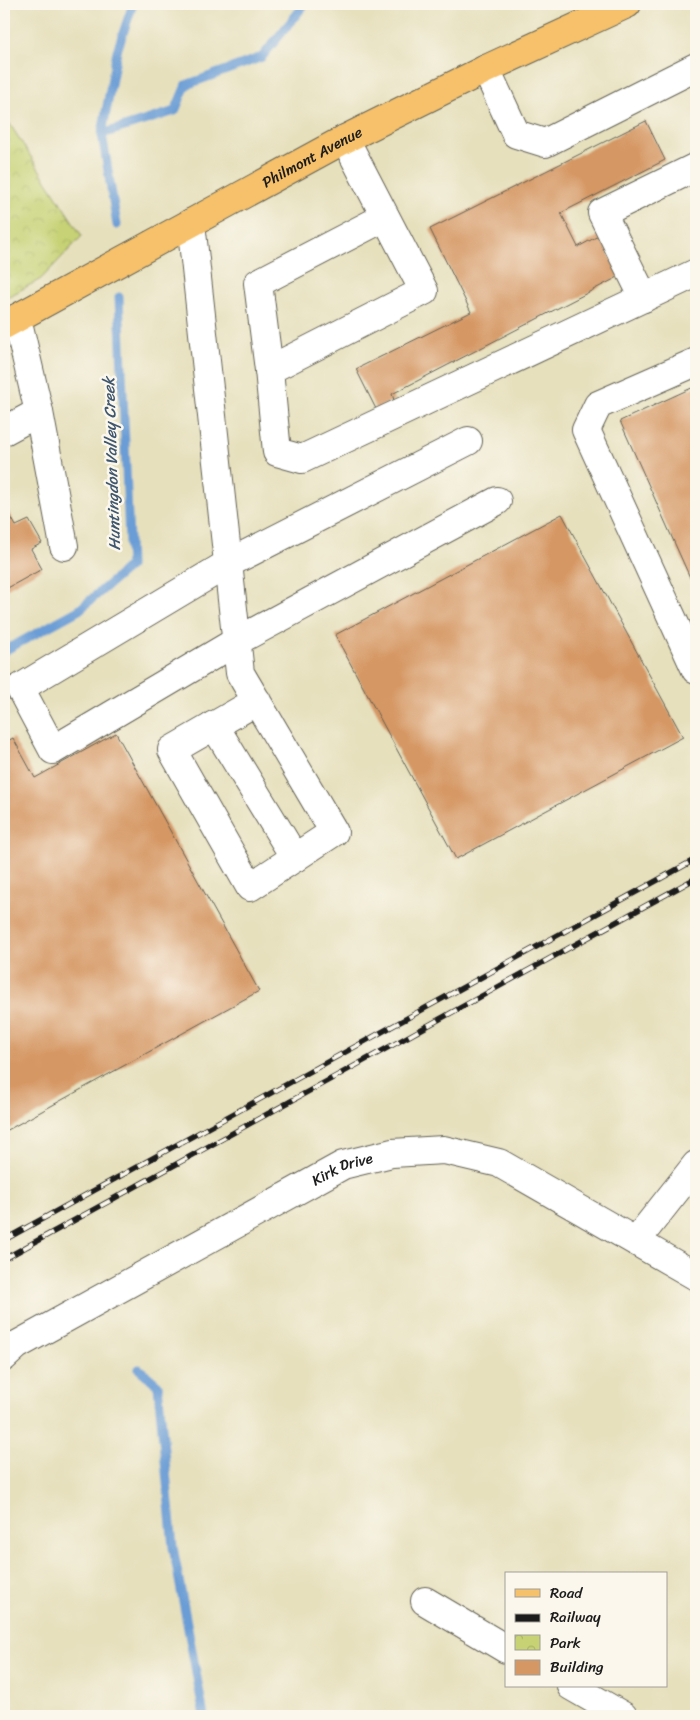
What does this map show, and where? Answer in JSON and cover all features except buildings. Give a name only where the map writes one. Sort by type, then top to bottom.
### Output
[{"type":"main road","name":"Philmont Avenue","points":[[10,322],[345,139],[486,69],[628,4]]},
{"type":"street","points":[[486,69],[516,134],[545,143],[696,67]]},
{"type":"street","points":[[268,370],[424,291],[345,139]]},
{"type":"street","points":[[644,298],[602,213],[696,167]]},
{"type":"street","points":[[384,216],[258,283],[278,452],[302,459],[696,273]]},
{"type":"street","points":[[191,223],[240,673],[257,700],[334,832],[250,887],[172,750],[257,700]]},
{"type":"street","points":[[10,322],[39,412],[64,546]]},
{"type":"street","points":[[696,362],[598,405],[586,430],[696,670]]},
{"type":"street","points":[[4,431],[39,412]]},
{"type":"street","points":[[468,441],[229,563],[20,688],[53,750],[237,641],[497,501]]},
{"type":"street","points":[[214,725],[295,858]]},
{"type":"street","name":"Kirk Drive","points":[[4,1357],[16,1345],[343,1165],[392,1153],[444,1150],[500,1163],[696,1276]]},
{"type":"street","points":[[636,1241],[696,1165]]},
{"type":"street","points":[[425,1601],[505,1648]]},
{"type":"street","points":[[574,1688],[623,1716]]},
{"type":"green space","points":[[4,115],[82,236],[41,279],[4,299]]},
{"type":"waterway","name":"Huntingdon Valley Creek","points":[[117,225],[102,134],[117,51],[133,4]]},
{"type":"waterway","points":[[102,134],[175,111],[186,85],[262,57],[305,4]]},
{"type":"waterway","name":"Huntingdon Valley Creek","points":[[4,651],[79,610],[130,566],[119,297]]},
{"type":"waterway","points":[[139,1369],[158,1385],[173,1547],[204,1716]]},
{"type":"railway","points":[[4,1240],[696,859]]},
{"type":"railway","points":[[4,1259],[696,878]]}]
